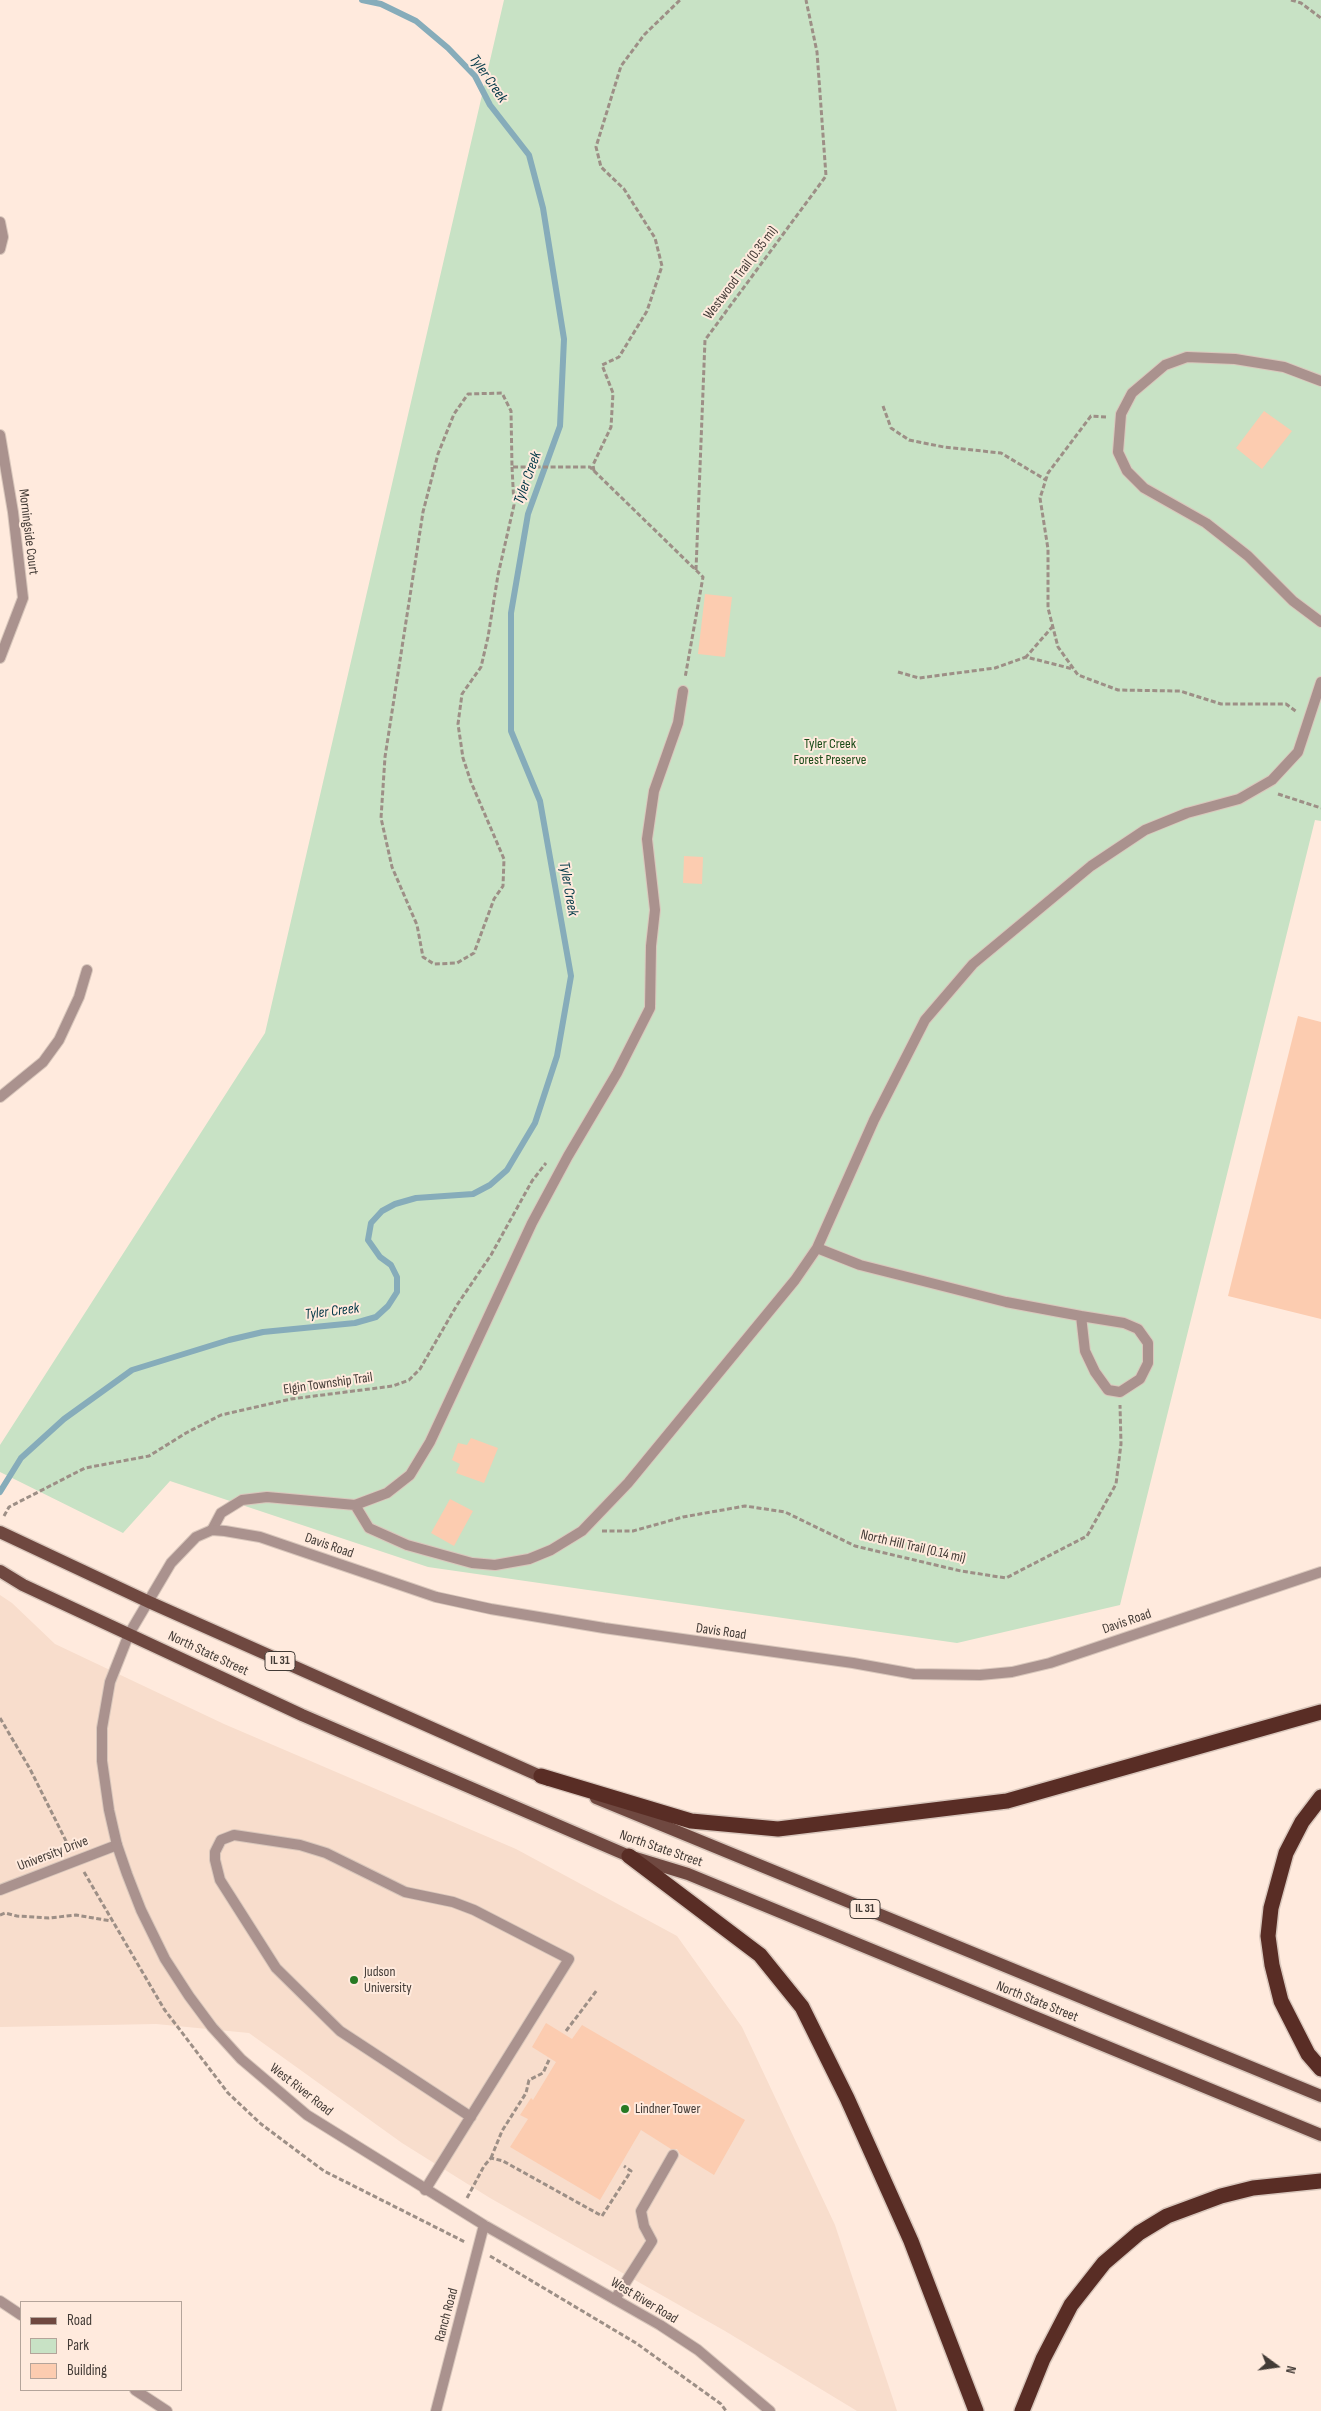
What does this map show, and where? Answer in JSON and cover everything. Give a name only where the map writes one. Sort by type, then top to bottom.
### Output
[{"type":"highway","points":[[541,1776],[691,1821],[778,1829],[1007,1801],[1321,1712]]},
{"type":"highway","points":[[1321,1797],[1302,1822],[1284,1860],[1271,1908],[1268,1936],[1272,1964],[1281,2001],[1308,2054],[1321,2069]]},
{"type":"highway","points":[[629,1856],[760,1955],[802,2007],[847,2098],[911,2241],[976,2411]]},
{"type":"highway","points":[[1022,2411],[1043,2358],[1071,2305],[1104,2263],[1140,2232],[1167,2216],[1221,2196],[1253,2188],[1321,2181]]},
{"type":"main road","name":"North State Street","points":[[1,1530],[149,1602],[541,1776],[1321,2096]]},
{"type":"main road","name":"North State Street","points":[[0,1571],[23,1585],[302,1715],[629,1856],[688,1874],[1321,2135]]},
{"type":"street","points":[[0,222],[3,237],[0,249]]},
{"type":"street","points":[[1321,381],[1284,367],[1235,359],[1187,357],[1164,364],[1132,394],[1120,418],[1118,452],[1127,471],[1144,488],[1206,523],[1248,556],[1293,601],[1321,622]]},
{"type":"street","name":"Morningside Court","points":[[0,435],[13,512],[23,598],[0,658]]},
{"type":"street","points":[[355,1505],[369,1528],[407,1545],[472,1563],[495,1565],[529,1559],[551,1550],[582,1531],[634,1475],[794,1280],[817,1248],[874,1120],[925,1020],[973,964],[1091,866],[1144,830],[1187,813],[1239,799],[1272,780],[1298,752],[1321,682]]},
{"type":"street","points":[[149,1602],[171,1563],[184,1547],[196,1537],[212,1530],[221,1512],[242,1500],[266,1497],[355,1505],[387,1493],[410,1475],[430,1442],[532,1223],[568,1156],[617,1073],[650,1008],[651,946],[655,910],[647,839],[654,791],[678,723],[683,691]]},
{"type":"street","points":[[0,1097],[43,1062],[59,1040],[79,998],[87,970]]},
{"type":"street","points":[[817,1248],[860,1265],[1006,1302],[1124,1323],[1138,1329],[1148,1343],[1148,1362],[1140,1379],[1120,1392],[1108,1390],[1095,1372],[1085,1351],[1080,1316]]},
{"type":"street","name":"Davis Road","points":[[212,1530],[260,1537],[436,1597],[482,1607],[604,1628],[853,1663],[914,1674],[980,1675],[1012,1672],[1050,1663],[1321,1572]]},
{"type":"street","name":"West River Road","points":[[149,1602],[129,1634],[110,1682],[102,1728],[102,1761],[117,1845],[141,1910],[165,1959],[189,1996],[218,2034],[241,2059],[307,2115],[460,2211],[660,2324],[698,2350],[770,2411]]},
{"type":"street","points":[[425,2190],[471,2117],[569,1959],[474,1910],[453,1902],[405,1892],[326,1853],[300,1845],[234,1835],[221,1840],[215,1852],[220,1880],[276,1968],[340,2031],[471,2117]]},
{"type":"street","name":"University Drive","points":[[0,1890],[117,1845]]},
{"type":"street","points":[[615,2298],[652,2241],[644,2226],[641,2211],[673,2156]]},
{"type":"street","name":"Ranch Road","points":[[436,2411],[484,2225]]},
{"type":"street","points":[[0,2301],[20,2314]]},
{"type":"street","points":[[137,2391],[167,2411]]},
{"type":"path","points":[[594,472],[593,465],[611,428],[613,393],[602,365],[620,357],[647,311],[662,266],[655,238],[624,189],[601,167],[596,147],[621,66],[644,35],[680,0]]},
{"type":"path","name":"Westwood Trail (0.35 mi)","points":[[683,691],[704,577],[696,571],[705,340],[826,176],[817,52],[806,0]]},
{"type":"path","points":[[1292,0],[1301,3],[1321,18]]},
{"type":"path","points":[[502,393],[510,411],[512,467],[514,505],[498,575],[488,637],[481,667],[462,694],[458,724],[463,758],[471,782],[504,859],[503,886],[494,899],[474,953],[456,963],[434,964],[423,958],[417,926],[392,867],[381,818],[385,757],[423,512],[454,414],[468,394],[502,393]]},
{"type":"path","points":[[884,406],[891,428],[908,440],[944,447],[1001,453],[1046,480]]},
{"type":"path","points":[[1120,418],[1092,416],[1048,473],[1040,498],[1048,549],[1048,608],[1058,647],[1078,675],[1118,690],[1180,691],[1221,704],[1286,704],[1307,720]]},
{"type":"path","points":[[512,467],[590,467],[696,571]]},
{"type":"path","points":[[898,672],[919,678],[995,668],[1026,657],[1053,626]]},
{"type":"path","points":[[1026,657],[1074,669]]},
{"type":"path","points":[[1258,788],[1321,808]]},
{"type":"path","name":"Elgin Township Trail","points":[[1,1530],[9,1507],[85,1468],[149,1456],[186,1433],[221,1415],[291,1399],[393,1386],[409,1380],[420,1369],[457,1305],[491,1255],[542,1165],[552,1159],[568,1156]]},
{"type":"path","name":"North Hill Trail (0.14 mi)","points":[[582,1531],[633,1531],[683,1517],[745,1506],[785,1512],[855,1546],[961,1571],[1006,1578],[1088,1536],[1116,1484],[1121,1444],[1120,1392]]},
{"type":"path","points":[[0,1915],[5,1913],[49,1918],[76,1915],[112,1921]]},
{"type":"path","points":[[566,2031],[597,1990]]},
{"type":"path","points":[[449,2234],[484,2166],[491,2158],[502,2131],[526,2093],[529,2080],[544,2073],[549,2060]]},
{"type":"path","points":[[491,2158],[503,2161],[602,2216],[631,2171],[624,2166]]},
{"type":"shaded area","name":"Judson University","points":[[0,1595],[12,1603],[55,1644],[224,1724],[516,1849],[677,1936],[742,2027],[835,2225],[897,2411],[857,2411],[725,2331],[490,2198],[402,2143],[249,2033],[156,2024],[0,2027]]},
{"type":"green space","name":"Tyler Creek Forest Preserve","points":[[504,0],[1321,0],[1321,821],[1315,820],[1120,1605],[957,1643],[428,1567],[170,1481],[123,1533],[0,1472],[0,1445],[265,1033]]},
{"type":"building","points":[[1264,411],[1292,431],[1262,469],[1236,448]]},
{"type":"building","points":[[705,594],[732,597],[725,657],[698,654]]},
{"type":"building","points":[[684,856],[703,857],[702,884],[683,883]]},
{"type":"building","points":[[1298,1016],[1321,1022],[1321,1319],[1228,1296]]},
{"type":"building","points":[[471,1438],[498,1448],[484,1483],[456,1473],[460,1464],[452,1460],[458,1443],[467,1445]]},
{"type":"building","points":[[450,1499],[473,1511],[454,1546],[431,1533]]},
{"type":"building","name":"Lindner Tower","points":[[546,2023],[572,2039],[582,2025],[745,2120],[714,2175],[680,2154],[677,2149],[671,2149],[641,2130],[600,2200],[510,2147],[528,2119],[520,2115],[531,2098],[533,2100],[556,2062],[532,2047]]},
{"type":"waterway","name":"Tyler Creek","points":[[0,1492],[21,1458],[64,1419],[132,1370],[229,1340],[263,1332],[355,1323],[376,1317],[388,1306],[397,1292],[397,1277],[391,1265],[380,1257],[368,1240],[371,1223],[382,1211],[395,1204],[416,1198],[473,1194],[490,1185],[507,1170],[535,1123],[557,1056],[571,976],[540,801],[511,731],[511,613],[528,514],[560,426],[564,339],[543,208],[529,155],[490,105],[475,76],[448,48],[416,21],[381,4],[362,0]]},
{"type":"place","name":"Judson University","points":[[354,1980]]},
{"type":"place","name":"Lindner Tower","points":[[625,2109]]}]
